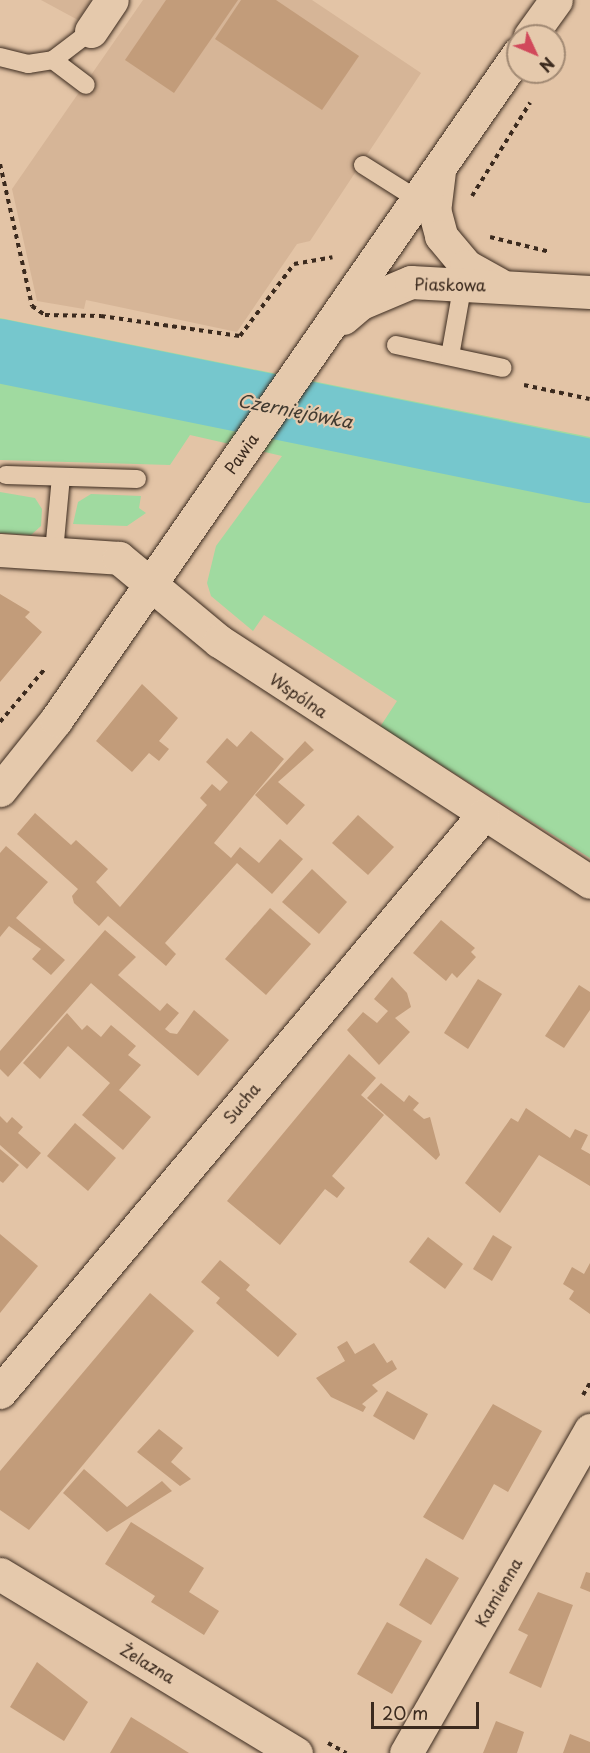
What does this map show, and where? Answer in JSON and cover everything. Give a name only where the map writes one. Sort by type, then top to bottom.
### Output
[{"type":"street","points":[[91,31],[112,0]]},
{"type":"street","points":[[538,24],[555,0]]},
{"type":"street","name":"Pawia","points":[[0,790],[56,720],[506,71]]},
{"type":"street","points":[[441,163],[434,209],[441,236],[466,266],[498,284]]},
{"type":"street","name":"Piaskowa","points":[[317,345],[362,303],[385,291],[411,282],[498,284],[590,292]]},
{"type":"street","name":"Wspólna","points":[[0,550],[119,558],[219,641],[483,815],[590,882]]},
{"type":"street","name":"Sucha","points":[[0,1392],[483,815]]},
{"type":"street","name":"Kamienna","points":[[406,1753],[590,1430]]},
{"type":"street","name":"Żelazna","points":[[0,1574],[296,1753]]},
{"type":"lane","points":[[0,57],[28,64],[53,60],[91,31]]},
{"type":"lane","points":[[53,60],[86,85]]},
{"type":"lane","points":[[363,165],[417,199]]},
{"type":"lane","points":[[450,356],[463,284]]},
{"type":"lane","points":[[396,345],[502,368]]},
{"type":"lane","points":[[6,475],[137,479]]},
{"type":"lane","points":[[54,552],[61,477]]},
{"type":"path","points":[[466,207],[531,101]]},
{"type":"path","points":[[0,164],[32,306],[45,315],[101,316],[240,336],[294,264],[332,257]]},
{"type":"path","points":[[480,234],[557,254]]},
{"type":"shaded area","points":[[41,0],[91,0],[78,20]]},
{"type":"shaded area","points":[[143,0],[312,0],[421,73],[310,241],[297,244],[237,332],[86,300],[84,309],[37,301],[12,189]]},
{"type":"green space","points":[[0,318],[590,437],[590,858],[380,727],[397,701],[264,615],[253,631],[211,596],[207,583],[216,546],[282,456],[190,435],[170,465],[0,460]]},
{"type":"green space","points":[[0,492],[35,498],[42,509],[41,526],[31,535],[0,533]]},
{"type":"green space","points":[[91,494],[141,496],[139,508],[146,513],[127,526],[73,524],[78,502]]},
{"type":"building","points":[[166,0],[238,0],[174,93],[125,60]]},
{"type":"building","points":[[241,0],[276,0],[359,56],[322,110],[215,39]]},
{"type":"building","points":[[0,594],[30,612],[25,617],[42,632],[0,682]]},
{"type":"building","points":[[142,684],[178,718],[159,741],[169,749],[159,761],[149,753],[132,772],[96,741]]},
{"type":"building","points":[[251,731],[284,759],[214,843],[231,858],[240,847],[259,863],[280,839],[303,859],[272,894],[237,863],[165,943],[176,954],[166,966],[108,916],[99,926],[74,903],[72,896],[78,889],[17,834],[35,813],[71,845],[76,840],[108,869],[96,882],[120,907],[207,805],[200,798],[212,784],[220,791],[228,782],[206,762],[227,738],[237,747]]},
{"type":"building","points":[[305,741],[314,750],[278,782],[305,805],[287,825],[255,795]]},
{"type":"building","points":[[358,815],[394,847],[368,875],[332,843]]},
{"type":"building","points":[[6,846],[48,882],[16,918],[65,960],[51,975],[32,959],[41,949],[9,926],[0,937],[0,853]]},
{"type":"building","points":[[312,869],[347,902],[319,934],[282,902]]},
{"type":"building","points":[[270,908],[311,944],[266,995],[225,959]]},
{"type":"building","points":[[441,920],[475,948],[471,952],[476,957],[457,978],[452,973],[446,981],[413,953]]},
{"type":"building","points":[[105,930],[136,957],[118,975],[160,1011],[167,1003],[179,1013],[165,1029],[177,1034],[194,1010],[229,1040],[198,1076],[91,983],[8,1077],[0,1069],[0,1051]]},
{"type":"building","points":[[392,977],[407,993],[411,1007],[395,1018],[410,1032],[379,1065],[347,1030],[363,1012],[377,1023],[388,1011],[374,999]]},
{"type":"building","points":[[478,979],[502,994],[468,1049],[444,1033]]},
{"type":"building","points":[[579,985],[590,992],[590,1010],[564,1048],[545,1036]]},
{"type":"building","points":[[67,1013],[82,1030],[87,1025],[101,1037],[111,1025],[136,1046],[128,1055],[141,1065],[119,1090],[151,1117],[123,1150],[82,1115],[110,1083],[68,1046],[40,1079],[23,1063]]},
{"type":"building","points":[[349,1054],[376,1078],[361,1095],[384,1115],[332,1176],[345,1188],[337,1198],[325,1189],[280,1245],[227,1201]]},
{"type":"building","points":[[381,1083],[404,1102],[409,1095],[419,1103],[413,1110],[424,1119],[430,1117],[440,1155],[436,1160],[367,1098]]},
{"type":"building","points":[[526,1108],[570,1138],[575,1129],[588,1135],[581,1149],[590,1154],[590,1186],[539,1155],[500,1213],[465,1183],[511,1118],[518,1122]]},
{"type":"building","points":[[0,1116],[7,1123],[12,1117],[23,1127],[18,1133],[41,1153],[27,1169],[0,1145]]},
{"type":"building","points":[[75,1123],[116,1158],[88,1191],[47,1156]]},
{"type":"building","points":[[0,1149],[19,1165],[3,1183],[0,1181]]},
{"type":"building","points":[[0,1234],[38,1266],[0,1313]]},
{"type":"building","points":[[493,1235],[512,1247],[492,1281],[473,1269]]},
{"type":"building","points":[[428,1237],[463,1264],[445,1289],[409,1262]]},
{"type":"building","points":[[220,1260],[250,1285],[246,1290],[297,1334],[278,1357],[216,1303],[220,1298],[201,1282]]},
{"type":"building","points":[[590,1263],[590,1314],[569,1299],[574,1291],[563,1284],[572,1267],[584,1274]]},
{"type":"building","points":[[150,1293],[194,1331],[29,1530],[0,1510],[0,1471]]},
{"type":"building","points":[[347,1341],[355,1354],[374,1343],[387,1363],[392,1360],[397,1369],[372,1385],[378,1391],[362,1404],[366,1407],[363,1412],[331,1397],[316,1378],[345,1361],[337,1347]]},
{"type":"building","points":[[387,1391],[428,1414],[414,1440],[373,1416]]},
{"type":"building","points":[[493,1404],[542,1431],[508,1492],[494,1484],[463,1540],[423,1517]]},
{"type":"building","points":[[159,1429],[183,1448],[171,1462],[191,1479],[180,1486],[137,1452]]},
{"type":"building","points":[[84,1469],[127,1507],[162,1481],[172,1491],[107,1532],[63,1493]]},
{"type":"building","points":[[131,1522],[204,1568],[189,1592],[219,1611],[204,1635],[151,1602],[155,1596],[105,1564]]},
{"type":"building","points":[[426,1558],[459,1578],[431,1625],[399,1605]]},
{"type":"building","points":[[586,1572],[590,1573],[590,1592],[580,1588]]},
{"type":"building","points":[[538,1592],[573,1605],[541,1688],[509,1673],[528,1635],[518,1630]]},
{"type":"building","points":[[387,1622],[422,1641],[392,1694],[357,1674]]},
{"type":"building","points":[[37,1662],[88,1702],[64,1741],[10,1707]]},
{"type":"building","points":[[131,1717],[162,1736],[189,1753],[110,1753]]},
{"type":"building","points":[[496,1721],[524,1732],[517,1753],[483,1753]]},
{"type":"building","points":[[570,1734],[590,1742],[590,1753],[563,1753]]},
{"type":"waterway","name":"Czerniejówka","points":[[0,351],[590,471]]}]
